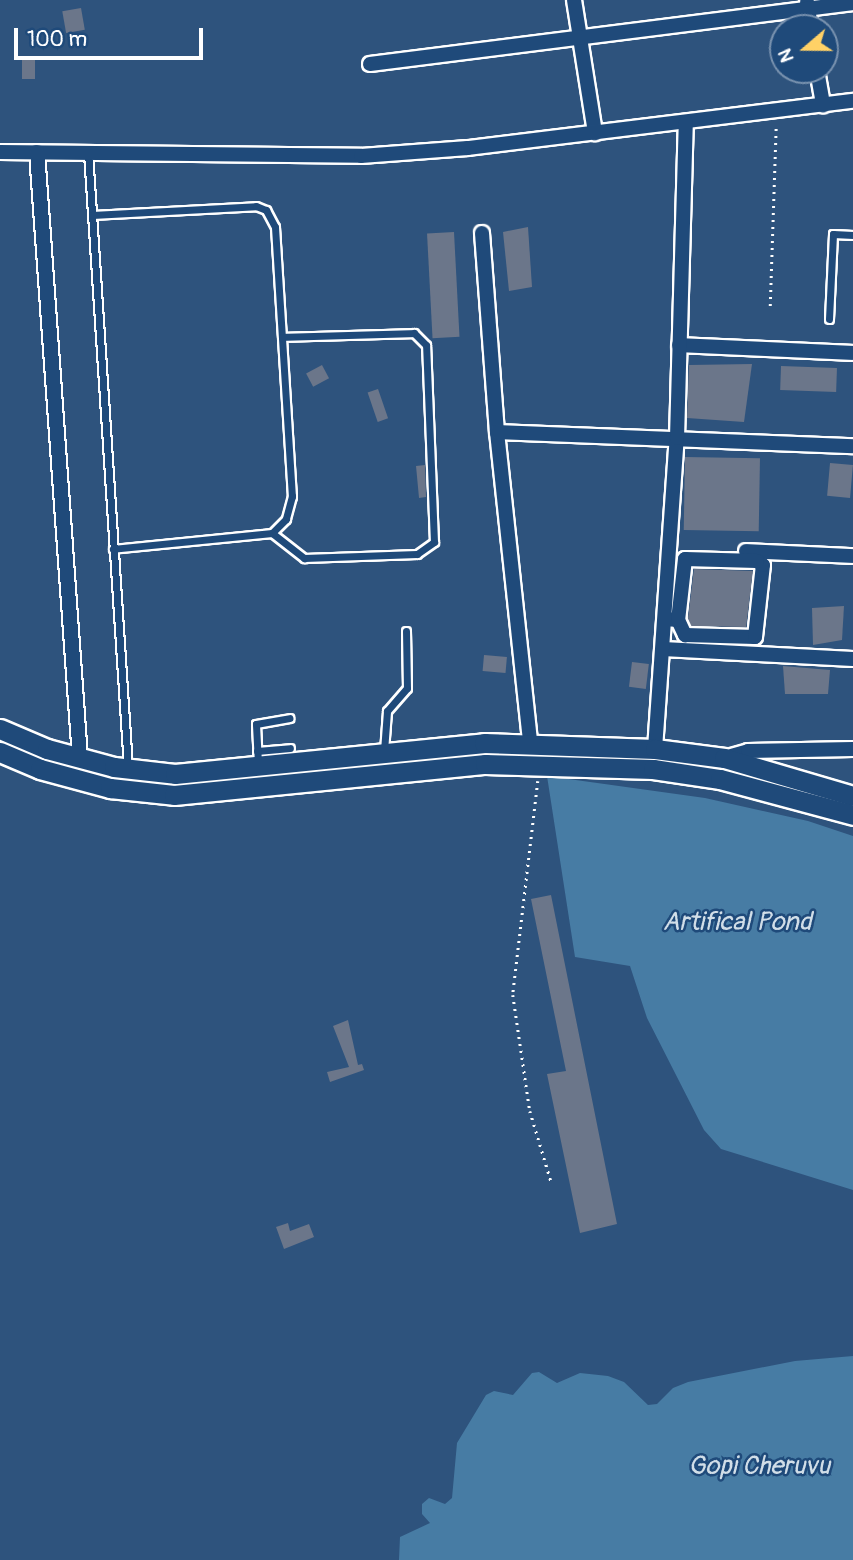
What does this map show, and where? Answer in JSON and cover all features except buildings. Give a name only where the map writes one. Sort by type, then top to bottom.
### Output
[{"type":"street","points":[[574,0],[595,133]]},
{"type":"street","points":[[370,64],[808,4],[853,3]]},
{"type":"street","points":[[819,84],[823,104]]},
{"type":"street","points":[[0,152],[361,156],[595,133],[853,100]]},
{"type":"street","points":[[655,749],[663,649],[671,620],[675,577],[669,548],[677,438],[686,122]]},
{"type":"street","points":[[37,152],[80,758]]},
{"type":"street","points":[[482,233],[497,432],[530,743]]},
{"type":"street","points":[[680,345],[853,354]]},
{"type":"street","points":[[497,432],[853,446]]},
{"type":"street","points":[[669,548],[853,556]]},
{"type":"street","points":[[671,620],[685,635],[755,637],[763,565],[757,561],[689,558],[683,562],[675,577]]},
{"type":"street","points":[[663,649],[853,659]]},
{"type":"street","points":[[0,729],[80,758],[128,769],[175,774],[258,760],[530,743],[655,749],[724,758],[853,796]]},
{"type":"street","points":[[724,758],[748,751],[853,748]]},
{"type":"street","points":[[0,752],[40,769],[128,790],[174,795],[224,793],[420,769],[540,764],[653,769],[720,779],[853,816]]},
{"type":"street","points":[[720,779],[724,758]]},
{"type":"street","points":[[128,769],[128,790]]},
{"type":"lane","points":[[88,152],[128,769]]},
{"type":"lane","points":[[92,215],[256,206],[266,210],[275,226],[292,496],[286,519],[272,533],[113,549]]},
{"type":"lane","points":[[828,319],[833,234],[853,235]]},
{"type":"lane","points":[[272,533],[304,558],[417,554],[434,542],[426,345],[414,332],[282,337]]},
{"type":"lane","points":[[384,752],[387,711],[407,688],[406,631]]},
{"type":"lane","points":[[289,718],[256,724],[258,760],[290,748]]},
{"type":"path","points":[[771,306],[776,110]]},
{"type":"path","points":[[540,764],[513,995],[530,1111],[551,1181]]},
{"type":"water","name":"Artifical Pond","points":[[547,776],[705,798],[808,821],[853,836],[853,1190],[721,1149],[704,1130],[647,1018],[630,966],[575,957]]},
{"type":"water","name":"Gopi Cheruvu","points":[[853,1356],[853,1560],[399,1560],[400,1537],[430,1523],[422,1514],[422,1504],[429,1498],[445,1504],[452,1498],[457,1443],[486,1395],[494,1391],[513,1395],[532,1373],[539,1372],[557,1383],[580,1373],[608,1376],[624,1382],[648,1405],[657,1404],[673,1388],[688,1382],[795,1361]]}]
